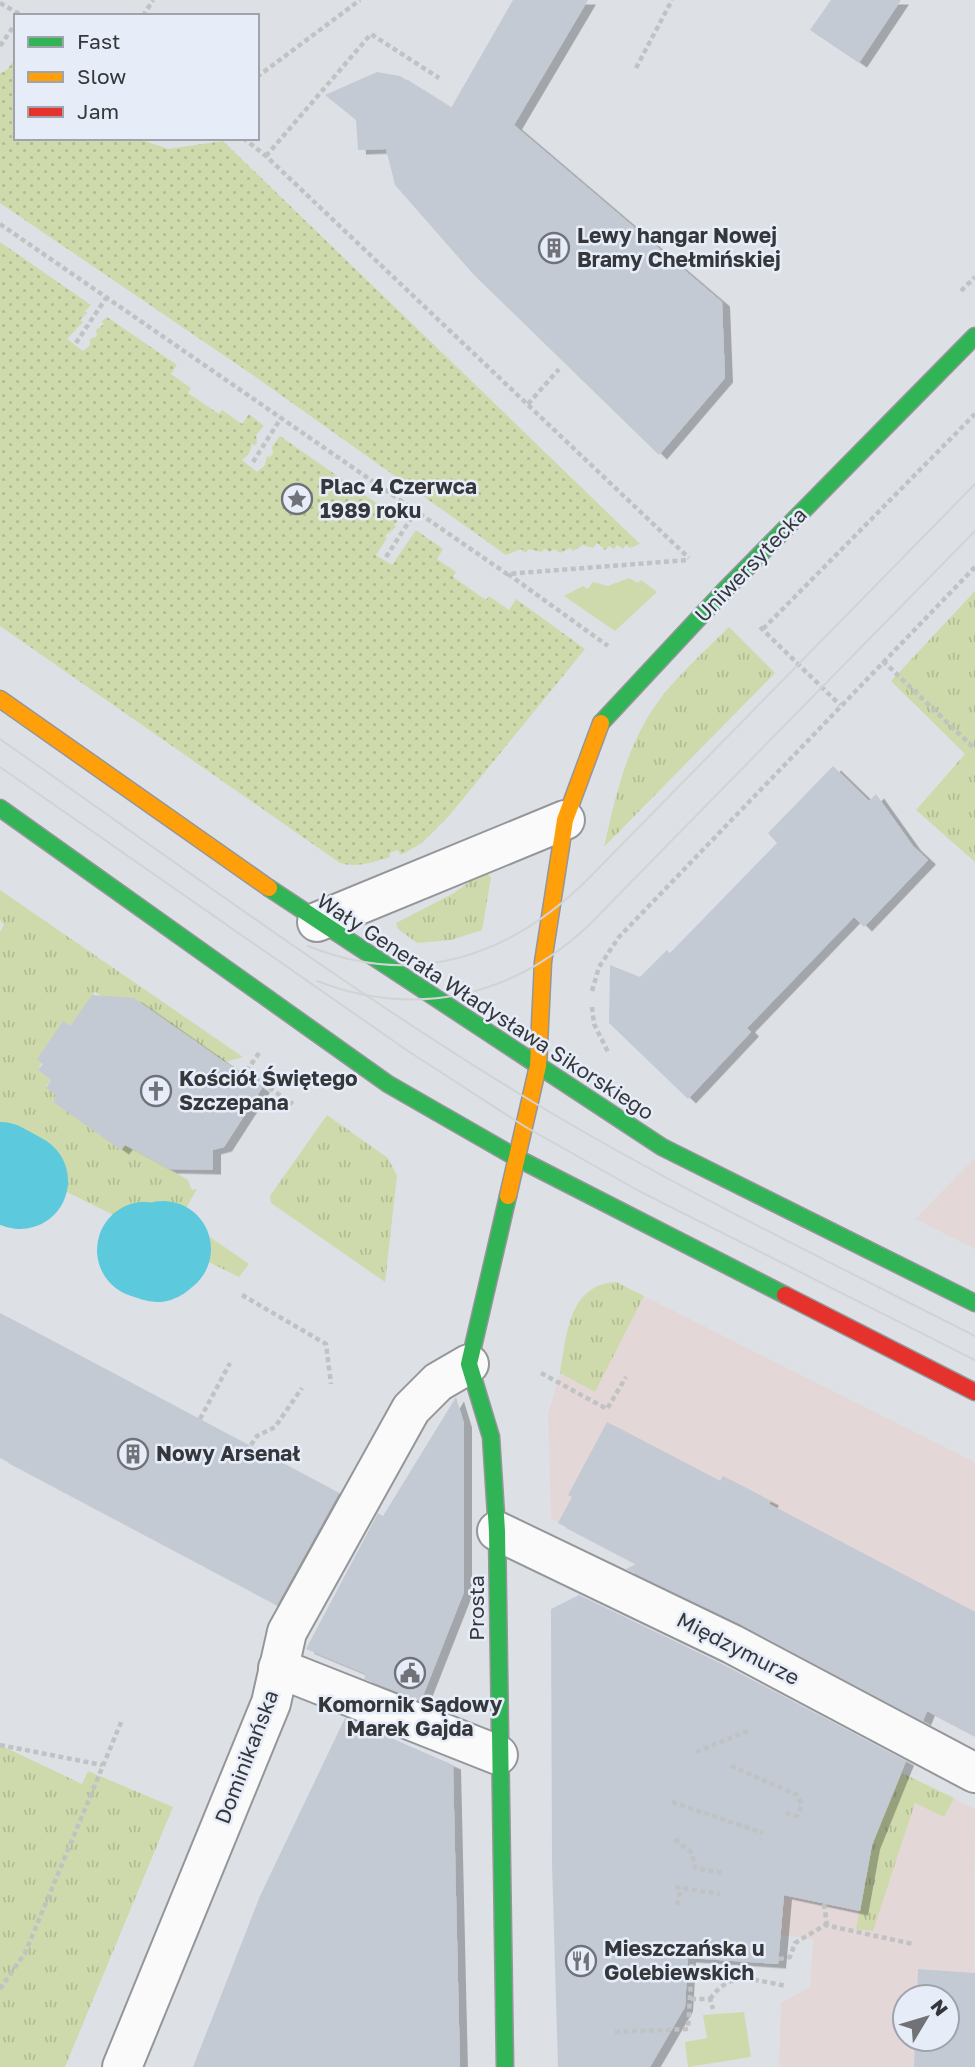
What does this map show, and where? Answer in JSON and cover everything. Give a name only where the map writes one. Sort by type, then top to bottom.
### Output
[{"type":"street","name":"Uniwersytecka","points":[[517,1158],[538,1066],[543,962],[565,820],[603,722],[724,591],[975,336]]},
{"type":"street","name":"Wały Generała Władysława Sikorskiego","points":[[0,699],[317,922],[662,1147],[975,1303]]},
{"type":"street","points":[[0,808],[388,1084],[517,1158],[975,1392]]},
{"type":"street","points":[[317,922],[565,820]]},
{"type":"street","name":"Prosta","points":[[505,2067],[498,1755],[497,1531],[491,1437],[469,1364],[517,1158]]},
{"type":"street","name":"Dominikańska","points":[[122,2067],[271,1703],[287,1632],[411,1409],[438,1382],[469,1364]]},
{"type":"street","name":"Międzymurze","points":[[497,1531],[732,1644],[975,1773]]},
{"type":"street","points":[[278,1668],[498,1755]]},
{"type":"path","points":[[259,76],[360,0]]},
{"type":"path","points":[[636,68],[672,0]]},
{"type":"path","points":[[0,3],[19,14]]},
{"type":"path","points":[[0,46],[14,26]]},
{"type":"path","points":[[266,156],[371,34],[439,78]]},
{"type":"path","points":[[246,140],[266,156],[691,560]]},
{"type":"path","points":[[0,224],[508,574],[603,644]]},
{"type":"path","points":[[957,295],[975,277]]},
{"type":"path","points":[[76,342],[106,298]]},
{"type":"path","points":[[527,404],[559,369]]},
{"type":"path","points":[[762,629],[975,414]]},
{"type":"path","points":[[253,462],[281,418]]},
{"type":"path","points":[[386,557],[416,511]]},
{"type":"path","points":[[508,574],[691,560],[701,550]]},
{"type":"path","points":[[612,1058],[594,1024],[591,1000],[595,978],[610,948],[975,567]]},
{"type":"path","points":[[753,620],[840,705]]},
{"type":"path","points":[[883,661],[975,748]]},
{"type":"path","points":[[259,1053],[246,1072],[293,1104]]},
{"type":"path","points":[[242,1295],[326,1344],[331,1384]]},
{"type":"path","points":[[200,1419],[230,1363]]},
{"type":"path","points":[[541,1373],[607,1409],[626,1377]]},
{"type":"path","points":[[251,1445],[257,1436],[275,1427],[302,1388]]},
{"type":"path","points":[[0,1989],[25,1953],[122,1720]]},
{"type":"path","points":[[696,1752],[750,1730]]},
{"type":"path","points":[[0,1745],[102,1765]]},
{"type":"path","points":[[731,1766],[797,1794],[802,1805],[797,1816],[786,1813]]},
{"type":"path","points":[[672,1802],[763,1833]]},
{"type":"path","points":[[675,1839],[692,1853],[695,1868],[722,1873]]},
{"type":"path","points":[[677,1905],[678,1887],[720,1894]]},
{"type":"path","points":[[824,1904],[827,1926]]},
{"type":"path","points":[[779,1959],[790,1957],[794,1943],[803,1935],[827,1926],[913,1944]]},
{"type":"path","points":[[615,2032],[688,2029],[692,1964]]},
{"type":"path","points":[[691,1999],[710,1999],[726,1981],[736,1978],[787,1986]]},
{"type":"path","points":[[710,1999],[713,2009]]},
{"type":"shaded area","points":[[975,1158],[975,1249],[915,1219]]},
{"type":"shaded area","points":[[644,1296],[975,1462],[975,1736],[551,1519],[548,1414],[560,1373],[595,1391]]},
{"type":"shaded area","points":[[902,1773],[975,1809],[973,2067],[779,2067],[781,2003],[810,1987],[813,1939],[781,1935],[784,1896],[860,1911],[872,1844]]},
{"type":"green space","points":[[14,60],[14,140],[143,140],[168,149],[223,141],[640,544],[630,548],[626,545],[623,549],[617,545],[614,549],[609,546],[605,550],[597,543],[593,548],[583,545],[573,551],[570,548],[560,553],[554,549],[541,552],[529,549],[525,553],[521,549],[506,555],[257,378],[0,203],[0,73],[7,70]]},
{"type":"green space","points":[[0,242],[91,305],[80,320],[83,322],[67,339],[83,351],[90,345],[90,339],[97,336],[96,330],[104,324],[101,322],[107,317],[177,365],[171,374],[191,388],[188,393],[219,414],[222,410],[242,424],[249,414],[264,426],[256,435],[255,446],[252,444],[249,454],[242,460],[257,472],[265,465],[267,456],[270,457],[273,453],[272,447],[280,436],[399,519],[394,525],[396,527],[385,536],[387,538],[376,555],[392,565],[416,530],[443,549],[437,559],[456,572],[453,577],[486,600],[489,596],[509,610],[516,599],[585,649],[449,816],[422,843],[401,855],[398,850],[390,853],[390,857],[359,865],[340,863],[0,626]]},
{"type":"green space","points":[[629,578],[638,583],[641,580],[657,592],[615,631],[564,596],[583,586],[588,589],[593,582],[608,586]]},
{"type":"green space","points":[[975,591],[975,862],[916,810],[965,754],[891,681]]},
{"type":"green space","points":[[729,627],[775,673],[604,847],[623,774],[645,722],[672,685]]},
{"type":"green space","points":[[486,870],[491,878],[482,930],[451,940],[417,943],[398,929],[396,923],[454,893]]},
{"type":"green space","points":[[0,890],[243,1057],[225,1062],[220,1069],[193,1051],[198,1042],[192,1039],[185,1047],[95,992],[70,1026],[64,1022],[38,1070],[44,1074],[55,1074],[46,1087],[56,1095],[53,1102],[188,1180],[192,1190],[197,1189],[181,1217],[249,1264],[239,1277],[0,1159],[0,932],[4,925],[0,920]]},
{"type":"green space","points":[[327,1115],[388,1158],[397,1176],[385,1282],[271,1203],[270,1196]]},
{"type":"green space","points":[[616,1282],[644,1296],[595,1392],[560,1373],[565,1343],[579,1302],[588,1292],[600,1285]]},
{"type":"green space","points":[[0,1745],[82,1784],[88,1771],[173,1807],[65,2067],[0,2067]]},
{"type":"green space","points":[[902,1773],[954,1798],[944,1817],[915,1803],[873,1931],[856,1929],[872,1844]]},
{"type":"green space","points":[[744,2012],[751,2057],[688,2067],[685,2042],[707,2038],[703,2015]]},
{"type":"building","name":"Lewy hangar Nowej Bramy Chełmińskiej","points":[[513,0],[588,0],[514,125],[722,302],[725,378],[659,455],[474,275],[395,185],[386,149],[358,150],[356,120],[325,95],[377,72],[400,76],[451,108]]},
{"type":"building","points":[[831,0],[901,0],[859,63],[810,30]]},
{"type":"building","points":[[833,766],[869,801],[876,794],[913,846],[928,860],[864,927],[854,917],[747,1028],[751,1032],[688,1099],[609,1023],[610,965],[640,977],[667,950],[670,953],[777,843],[768,833]]},
{"type":"building","name":"Kościół Świętego Szczepana","points":[[92,995],[134,998],[262,1088],[224,1147],[213,1150],[213,1170],[169,1169],[125,1145],[121,1150],[53,1102],[56,1095],[46,1088],[51,1080],[38,1070],[43,1064],[37,1059],[63,1021],[70,1026]]},
{"type":"building","name":"Nowy Arsenał","points":[[0,1313],[339,1493],[277,1605],[0,1458]]},
{"type":"building","points":[[456,1397],[464,1423],[464,1592],[421,1701],[364,1679],[366,1674],[306,1649],[378,1513],[383,1516]]},
{"type":"building","points":[[607,1422],[720,1481],[723,1476],[771,1501],[769,1504],[975,1612],[975,1736],[927,1711],[923,1721],[742,1625],[626,1569],[636,1564],[558,1523],[572,1497],[568,1495]]},
{"type":"building","points":[[579,1595],[722,1664],[906,1761],[872,1845],[860,1911],[784,1895],[778,1964],[688,1958],[685,2007],[650,2067],[558,2067],[552,1864],[551,1609]]},
{"type":"building","points":[[345,1718],[453,1765],[460,2067],[193,2067],[260,1896]]},
{"type":"building","points":[[918,1969],[975,1973],[975,2067],[914,2067],[914,2053],[961,2053],[961,1983],[918,1983]]},
{"type":"waterway","points":[[0,1170],[20,1181]]},
{"type":"waterway","points":[[145,1250],[157,1254],[163,1249]]},
{"type":"tram line","points":[[308,946],[348,959],[386,965],[423,964],[459,958],[494,946],[527,928],[559,905],[589,878],[975,484]]},
{"type":"tram line","points":[[317,981],[354,992],[390,998],[426,999],[461,994],[495,984],[560,950],[589,925],[975,531]]},
{"type":"tram line","points":[[0,739],[197,879],[464,1060],[587,1134],[696,1194],[975,1336]]},
{"type":"tram line","points":[[0,767],[408,1051],[524,1126],[639,1191],[975,1360]]},
{"type":"traffic: fast","points":[[601,723],[724,591],[975,336]]},
{"type":"traffic: fast","points":[[0,808],[388,1084],[517,1158],[785,1295]]},
{"type":"traffic: fast","points":[[269,888],[662,1147],[975,1303]]},
{"type":"traffic: fast","points":[[505,2067],[497,1531],[491,1437],[469,1364],[508,1196]]},
{"type":"traffic: slow","points":[[0,699],[269,888]]},
{"type":"traffic: slow","points":[[508,1196],[538,1066],[543,962],[565,820],[601,723]]},
{"type":"traffic: jam","points":[[785,1295],[975,1392]]},
{"type":"place","name":"Lewy hangar Nowej Bramy Chełmińskiej","points":[[554,248]]},
{"type":"place","name":"Plac 4 Czerwca 1989 roku","points":[[297,499]]},
{"type":"place","name":"Kościół Świętego Szczepana","points":[[156,1091]]},
{"type":"place","name":"Nowy Arsenał","points":[[133,1454]]},
{"type":"place","name":"Komornik Sądowy Marek Gajda","points":[[410,1673]]},
{"type":"place","name":"Mieszczańska u Golebiewskich","points":[[581,1961]]}]
